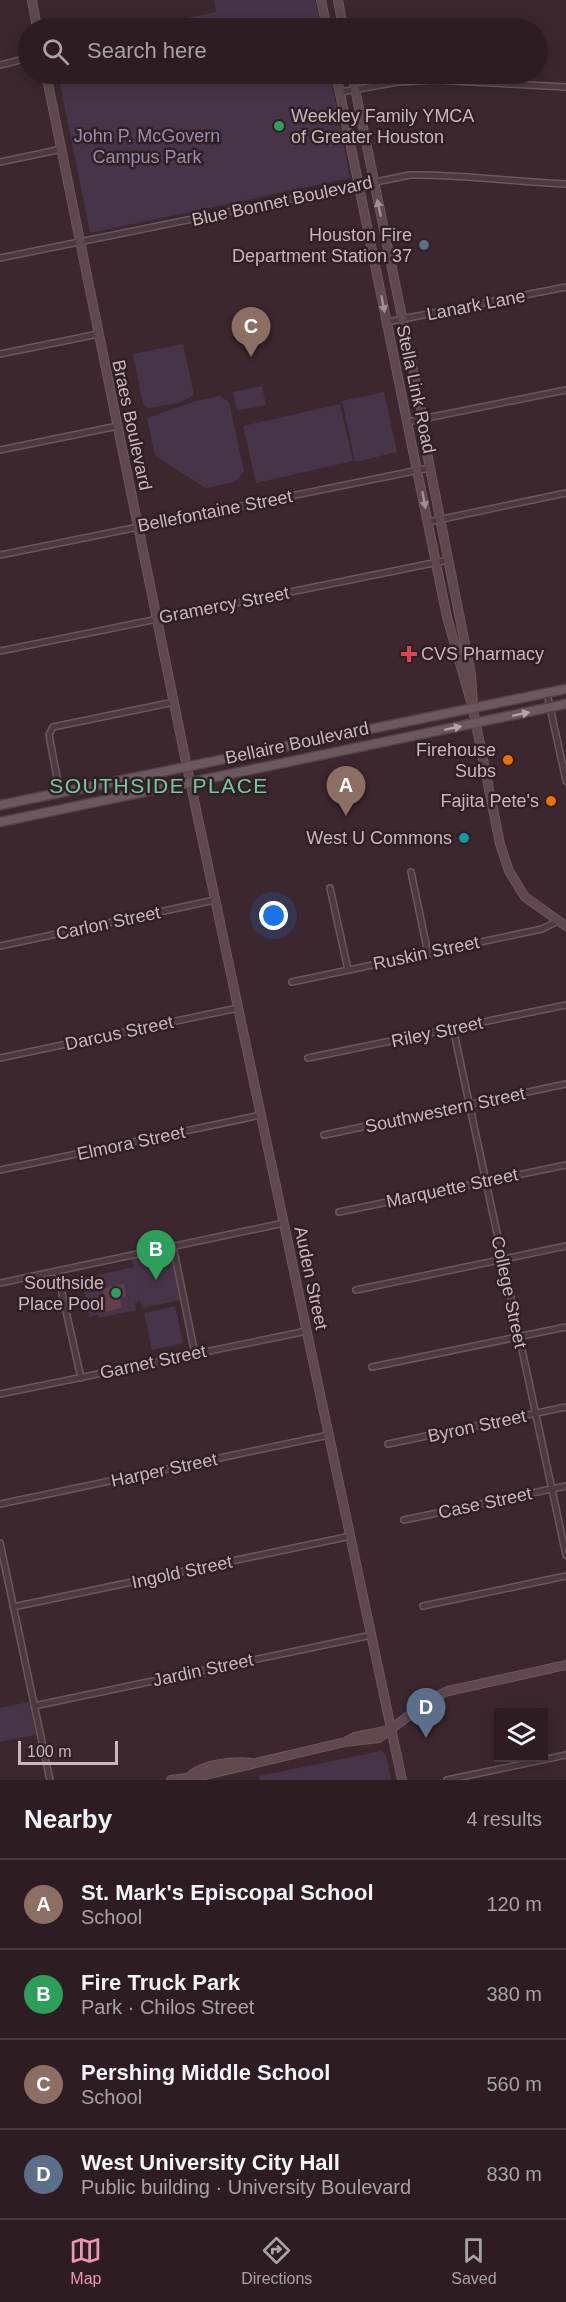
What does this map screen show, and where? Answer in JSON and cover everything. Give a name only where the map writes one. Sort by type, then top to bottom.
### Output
[{"type":"main road","name":"Bellaire Boulevard","points":[[0,805],[566,689]]},
{"type":"main road","name":"Bellaire Boulevard","points":[[0,822],[566,704]]},
{"type":"main road","points":[[400,723],[403,738]]},
{"type":"main road","points":[[297,744],[300,759]]},
{"type":"main road","points":[[33,798],[37,814]]},
{"type":"street","points":[[32,0],[35,18]]},
{"type":"street","points":[[321,0],[325,18]]},
{"type":"street","points":[[338,0],[341,18]]},
{"type":"street","points":[[0,65],[18,60]]},
{"type":"street","name":"Braes Boulevard","points":[[48,84],[190,782]]},
{"type":"street","name":"Stella Link Road","points":[[338,84],[447,616],[473,709],[500,844],[509,871],[525,897],[566,926]]},
{"type":"street","name":"Stella Link Road","points":[[355,84],[423,419],[422,428],[429,468],[471,674],[473,709]]},
{"type":"street","points":[[340,92],[386,84]]},
{"type":"street","points":[[510,84],[566,87]]},
{"type":"street","points":[[0,162],[62,149]]},
{"type":"street","name":"Blue Bonnet Boulevard","points":[[0,258],[410,175],[447,174],[520,183],[566,184]]},
{"type":"street","points":[[369,233],[384,231]]},
{"type":"street","points":[[374,262],[390,258]]},
{"type":"street","points":[[378,279],[393,276]]},
{"type":"street","name":"Lanark Lane","points":[[387,322],[566,287]]},
{"type":"street","points":[[0,354],[98,334]]},
{"type":"street","points":[[407,422],[566,390]]},
{"type":"street","points":[[0,450],[118,426]]},
{"type":"street","name":"Bellefontaine Street","points":[[0,555],[429,468]]},
{"type":"street","points":[[428,522],[566,493]]},
{"type":"street","name":"Gramercy Street","points":[[0,651],[448,560]]},
{"type":"street","points":[[447,616],[459,614]]},
{"type":"street","points":[[547,693],[566,781]]},
{"type":"street","points":[[60,793],[49,735],[53,727],[174,702]]},
{"type":"street","name":"Auden Street","points":[[190,782],[402,1780]]},
{"type":"street","points":[[411,872],[428,953]]},
{"type":"street","points":[[330,888],[348,970]]},
{"type":"street","name":"Carlon Street","points":[[0,946],[215,900]]},
{"type":"street","name":"Ruskin Street","points":[[292,982],[542,929],[558,921]]},
{"type":"street","name":"Riley Street","points":[[308,1058],[566,1005]]},
{"type":"street","name":"Darcus Street","points":[[0,1058],[238,1008]]},
{"type":"street","name":"College Street","points":[[453,1028],[550,1489],[566,1555]]},
{"type":"street","name":"Southwestern Street","points":[[324,1135],[566,1084]]},
{"type":"street","name":"Elmora Street","points":[[0,1170],[261,1115]]},
{"type":"street","name":"Marquette Street","points":[[339,1212],[566,1165]]},
{"type":"street","points":[[0,1283],[284,1223]]},
{"type":"street","points":[[172,1246],[195,1354]]},
{"type":"street","points":[[356,1290],[566,1246]]},
{"type":"street","points":[[57,1270],[81,1378]]},
{"type":"street","points":[[372,1367],[566,1327]]},
{"type":"street","name":"Garnet Street","points":[[0,1394],[307,1330]]},
{"type":"street","name":"Byron Street","points":[[388,1444],[566,1407]]},
{"type":"street","name":"Harper Street","points":[[0,1504],[329,1435]]},
{"type":"street","name":"Case Street","points":[[404,1520],[566,1486]]},
{"type":"street","name":"Ingold Street","points":[[13,1607],[351,1536]]},
{"type":"street","points":[[0,1543],[50,1780]]},
{"type":"street","points":[[423,1606],[566,1576]]},
{"type":"street","name":"Jardin Street","points":[[34,1706],[372,1635]]},
{"type":"street","points":[[171,1780],[241,1768],[251,1763],[379,1738],[431,1699],[448,1691],[566,1665]]},
{"type":"street","points":[[447,1780],[566,1755]]},
{"type":"green space","points":[[214,0],[315,0],[319,18],[187,18],[216,12]]},
{"type":"green space","name":"John P. McGovern Campus Park","points":[[60,84],[332,84],[350,178],[90,233]]},
{"type":"green space","points":[[183,344],[194,395],[179,403],[148,408],[143,404],[133,354]]},
{"type":"green space","points":[[262,386],[266,405],[237,411],[233,392]]},
{"type":"green space","points":[[384,392],[397,452],[355,462],[342,401]]},
{"type":"green space","points":[[220,396],[229,402],[244,472],[234,482],[206,488],[155,456],[147,418],[196,401]]},
{"type":"green space","points":[[340,404],[353,461],[256,483],[243,426]]},
{"type":"green space","points":[[160,1252],[173,1265],[181,1300],[142,1308],[135,1277],[140,1300],[135,1303],[136,1310],[99,1318],[98,1315],[89,1317],[84,1291],[93,1289],[91,1277],[133,1267],[132,1259]]},
{"type":"green space","points":[[175,1306],[183,1343],[152,1350],[144,1313]]},
{"type":"green space","points":[[29,1702],[36,1735],[0,1742],[0,1708]]},
{"type":"green space","points":[[381,1751],[386,1754],[391,1780],[260,1780],[259,1776]]},
{"type":"shaded area","points":[[124,1284],[126,1296],[120,1298],[122,1308],[101,1313],[99,1303],[105,1296],[101,1289]]},
{"type":"place","name":"Weekley Family YMCA of Greater Houston","points":[[279,126]]},
{"type":"place","name":"Houston Fire Department Station 37","points":[[424,245]]},
{"type":"place","name":"Pershing Middle School","points":[[251,357]]},
{"type":"place","name":"CVS Pharmacy","points":[[409,654]]},
{"type":"place","name":"Firehouse Subs","points":[[508,760]]},
{"type":"place","name":"Fajita Pete's","points":[[551,801]]},
{"type":"place","name":"St. Mark's Episcopal School","points":[[346,816]]},
{"type":"place","name":"West U Commons","points":[[464,838]]},
{"type":"place","name":"Fire Truck Park","points":[[156,1280]]},
{"type":"place","name":"Southside Place Pool","points":[[116,1293]]},
{"type":"place","name":"West University City Hall","points":[[426,1738]]},
{"type":"district","name":"SOUTHSIDE PLACE","points":[[159,786]]}]
